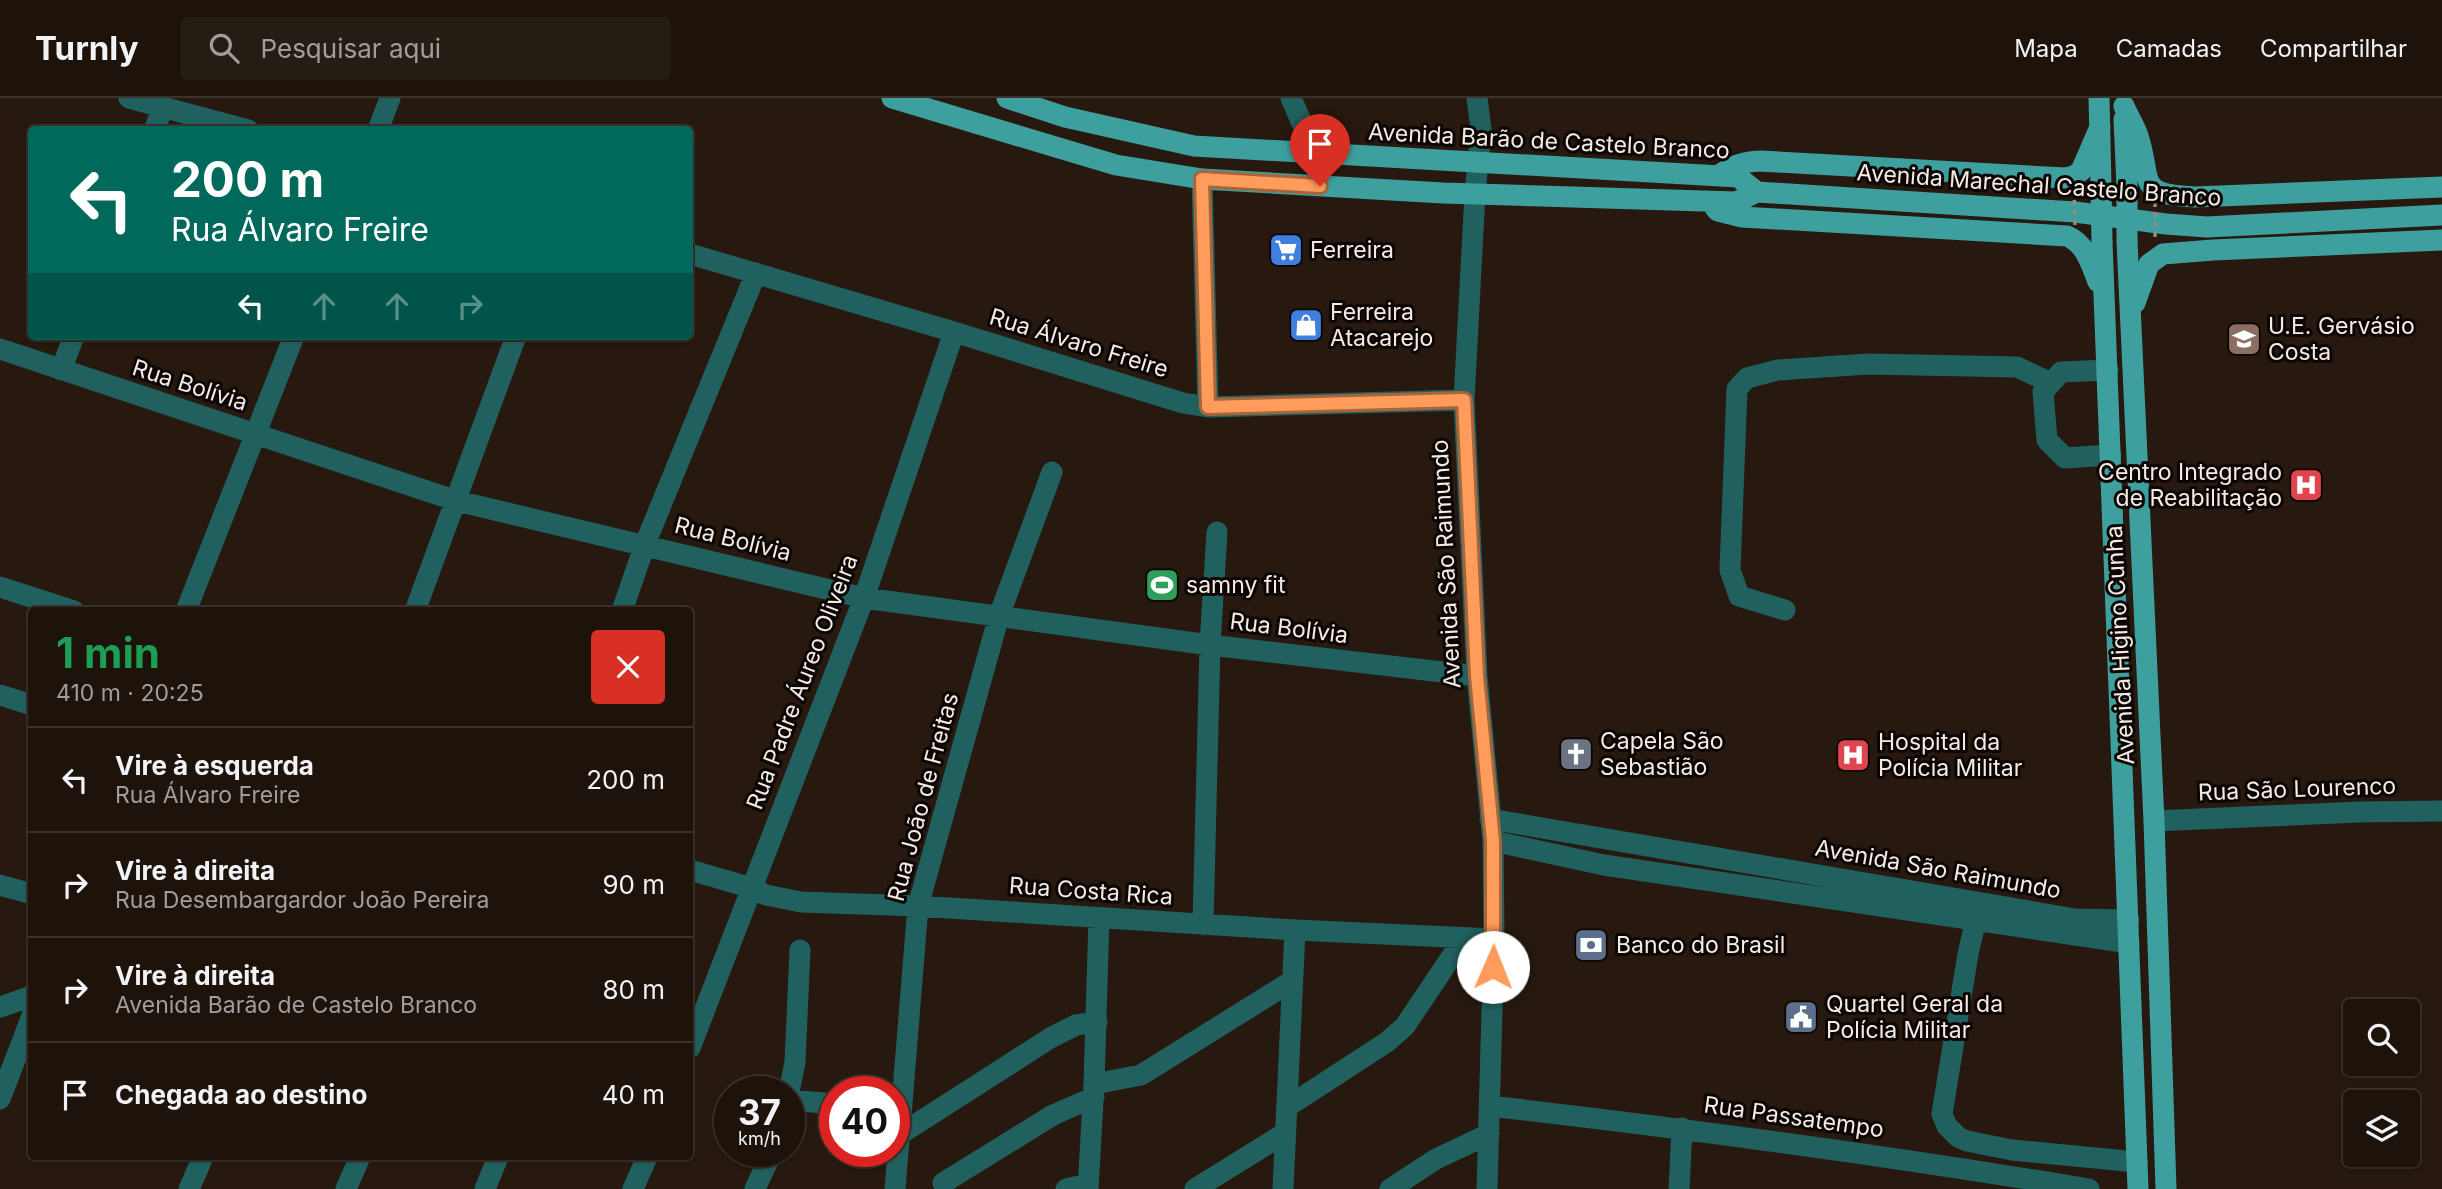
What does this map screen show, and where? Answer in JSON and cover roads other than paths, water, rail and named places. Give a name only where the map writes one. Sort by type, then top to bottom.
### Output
[{"type":"main road","points":[[892,98],[1116,165],[1202,179],[1475,194],[1736,202],[1757,192]]},
{"type":"main road","name":"Avenida Barão de Castelo Branco","points":[[1007,98],[1065,117],[1194,146],[1738,177],[1757,192]]},
{"type":"main road","name":"Avenida Higino Cunha","points":[[2099,98],[2102,242],[2138,1189]]},
{"type":"main road","points":[[2123,102],[2138,136],[2146,179],[2153,188],[2163,194],[2195,197],[2442,187]]},
{"type":"main road","name":"Avenida Higino Cunha","points":[[2123,102],[2154,821],[2166,1189]]},
{"type":"main road","points":[[1719,176],[1741,162],[1760,161],[2064,178],[2081,171],[2099,127]]},
{"type":"main road","name":"Avenida Marechal Castelo Branco","points":[[1757,192],[2075,212],[2166,224],[2207,226],[2442,215]]},
{"type":"main road","points":[[1709,201],[1718,211],[1742,217],[2067,236],[2084,250],[2104,295]]},
{"type":"main road","points":[[2131,315],[2146,270],[2152,260],[2163,254],[2442,240]]},
{"type":"street","points":[[130,98],[233,126]]},
{"type":"street","points":[[380,126],[390,98]]},
{"type":"street","points":[[1291,98],[1315,153]]},
{"type":"street","name":"Avenida São Raimundo","points":[[1477,98],[1481,129],[1464,400],[1477,676],[1493,841],[1494,939],[1487,1189]]},
{"type":"street","points":[[156,126],[163,107]]},
{"type":"street","points":[[1202,179],[1208,407]]},
{"type":"street","name":"Rua Álvaro Freire","points":[[693,255],[1183,403],[1208,407],[1464,400]]},
{"type":"street","points":[[623,607],[645,544],[756,273]]},
{"type":"street","name":"Rua Padre Áureo Oliveira","points":[[693,1040],[864,598],[954,332]]},
{"type":"street","points":[[61,370],[72,340]]},
{"type":"street","points":[[188,607],[292,340]]},
{"type":"street","points":[[417,607],[515,340]]},
{"type":"street","name":"Rua Bolívia","points":[[0,349],[457,501],[864,598],[1210,645],[1477,676]]},
{"type":"street","points":[[1785,610],[1739,596],[1730,570],[1737,389],[1747,378],[1778,370],[1882,365],[2017,368],[2051,383]]},
{"type":"street","points":[[2108,370],[2061,372],[2043,393],[2047,440],[2064,458],[2111,456]]},
{"type":"street","name":"Rua João de Freitas","points":[[901,1076],[918,906],[999,616],[1052,472]]},
{"type":"street","points":[[1203,925],[1210,645],[1217,532]]},
{"type":"street","points":[[0,587],[62,607]]},
{"type":"street","points":[[0,695],[28,704]]},
{"type":"street","name":"Rua São Lourenco","points":[[2154,821],[2442,811]]},
{"type":"street","name":"Avenida São Raimundo","points":[[1490,819],[1978,911],[2129,943]]},
{"type":"street","name":"Avenida São Raimundo","points":[[1493,841],[1593,863],[1978,911],[2075,919],[2129,920]]},
{"type":"street","name":"Rua Costa Rica","points":[[693,871],[752,888],[766,895],[801,902],[918,906],[1203,925],[1494,939]]},
{"type":"street","points":[[0,885],[28,893]]},
{"type":"street","points":[[1978,911],[1968,954],[1942,1114],[1947,1126],[1958,1137],[1967,1141],[2012,1150],[2137,1162]]},
{"type":"street","points":[[1066,1189],[1088,1186],[1097,1022],[1099,918]]},
{"type":"street","points":[[1283,1189],[1295,930]]},
{"type":"street","points":[[1287,1107],[1387,1042],[1405,1026],[1464,938]]},
{"type":"street","points":[[792,1076],[800,950]]},
{"type":"street","points":[[943,1183],[1094,1091],[1141,1075],[1292,981]]},
{"type":"street","points":[[0,1007],[28,997]]},
{"type":"street","points":[[910,1128],[1052,1037],[1076,1026],[1097,1022]]},
{"type":"street","points":[[0,1099],[28,1026]]},
{"type":"street","name":"Rua Passatempo","points":[[1490,1106],[1682,1128],[2090,1189]]},
{"type":"street","points":[[1679,1189],[1682,1128]]},
{"type":"street","points":[[1195,1189],[1285,1133]]},
{"type":"street","points":[[1390,1189],[1436,1159],[1489,1133]]},
{"type":"street","points":[[2012,1150],[2012,1176]]},
{"type":"street","points":[[189,1189],[202,1160]]},
{"type":"street","points":[[346,1189],[359,1160]]},
{"type":"street","points":[[485,1189],[497,1160]]},
{"type":"street","points":[[633,1189],[645,1160]]},
{"type":"street","points":[[755,1189],[765,1167]]},
{"type":"street","name":"Rua João de Freitas","points":[[895,1189],[897,1167]]},
{"type":"place","name":"Ferreira","points":[[1286,250]]},
{"type":"place","name":"Ferreira Atacarejo","points":[[1306,325]]},
{"type":"place","name":"U.E. Gervásio Costa","points":[[2244,339]]},
{"type":"place","name":"Centro Integrado de Reabilitação","points":[[2306,485]]},
{"type":"place","name":"samny fit","points":[[1162,585]]},
{"type":"place","name":"Capela São Sebastião","points":[[1576,754]]},
{"type":"place","name":"Hospital da Polícia Militar","points":[[1853,755]]},
{"type":"place","name":"Banco do Brasil","points":[[1591,945]]},
{"type":"place","name":"Quartel Geral da Polícia Militar","points":[[1801,1017]]}]
